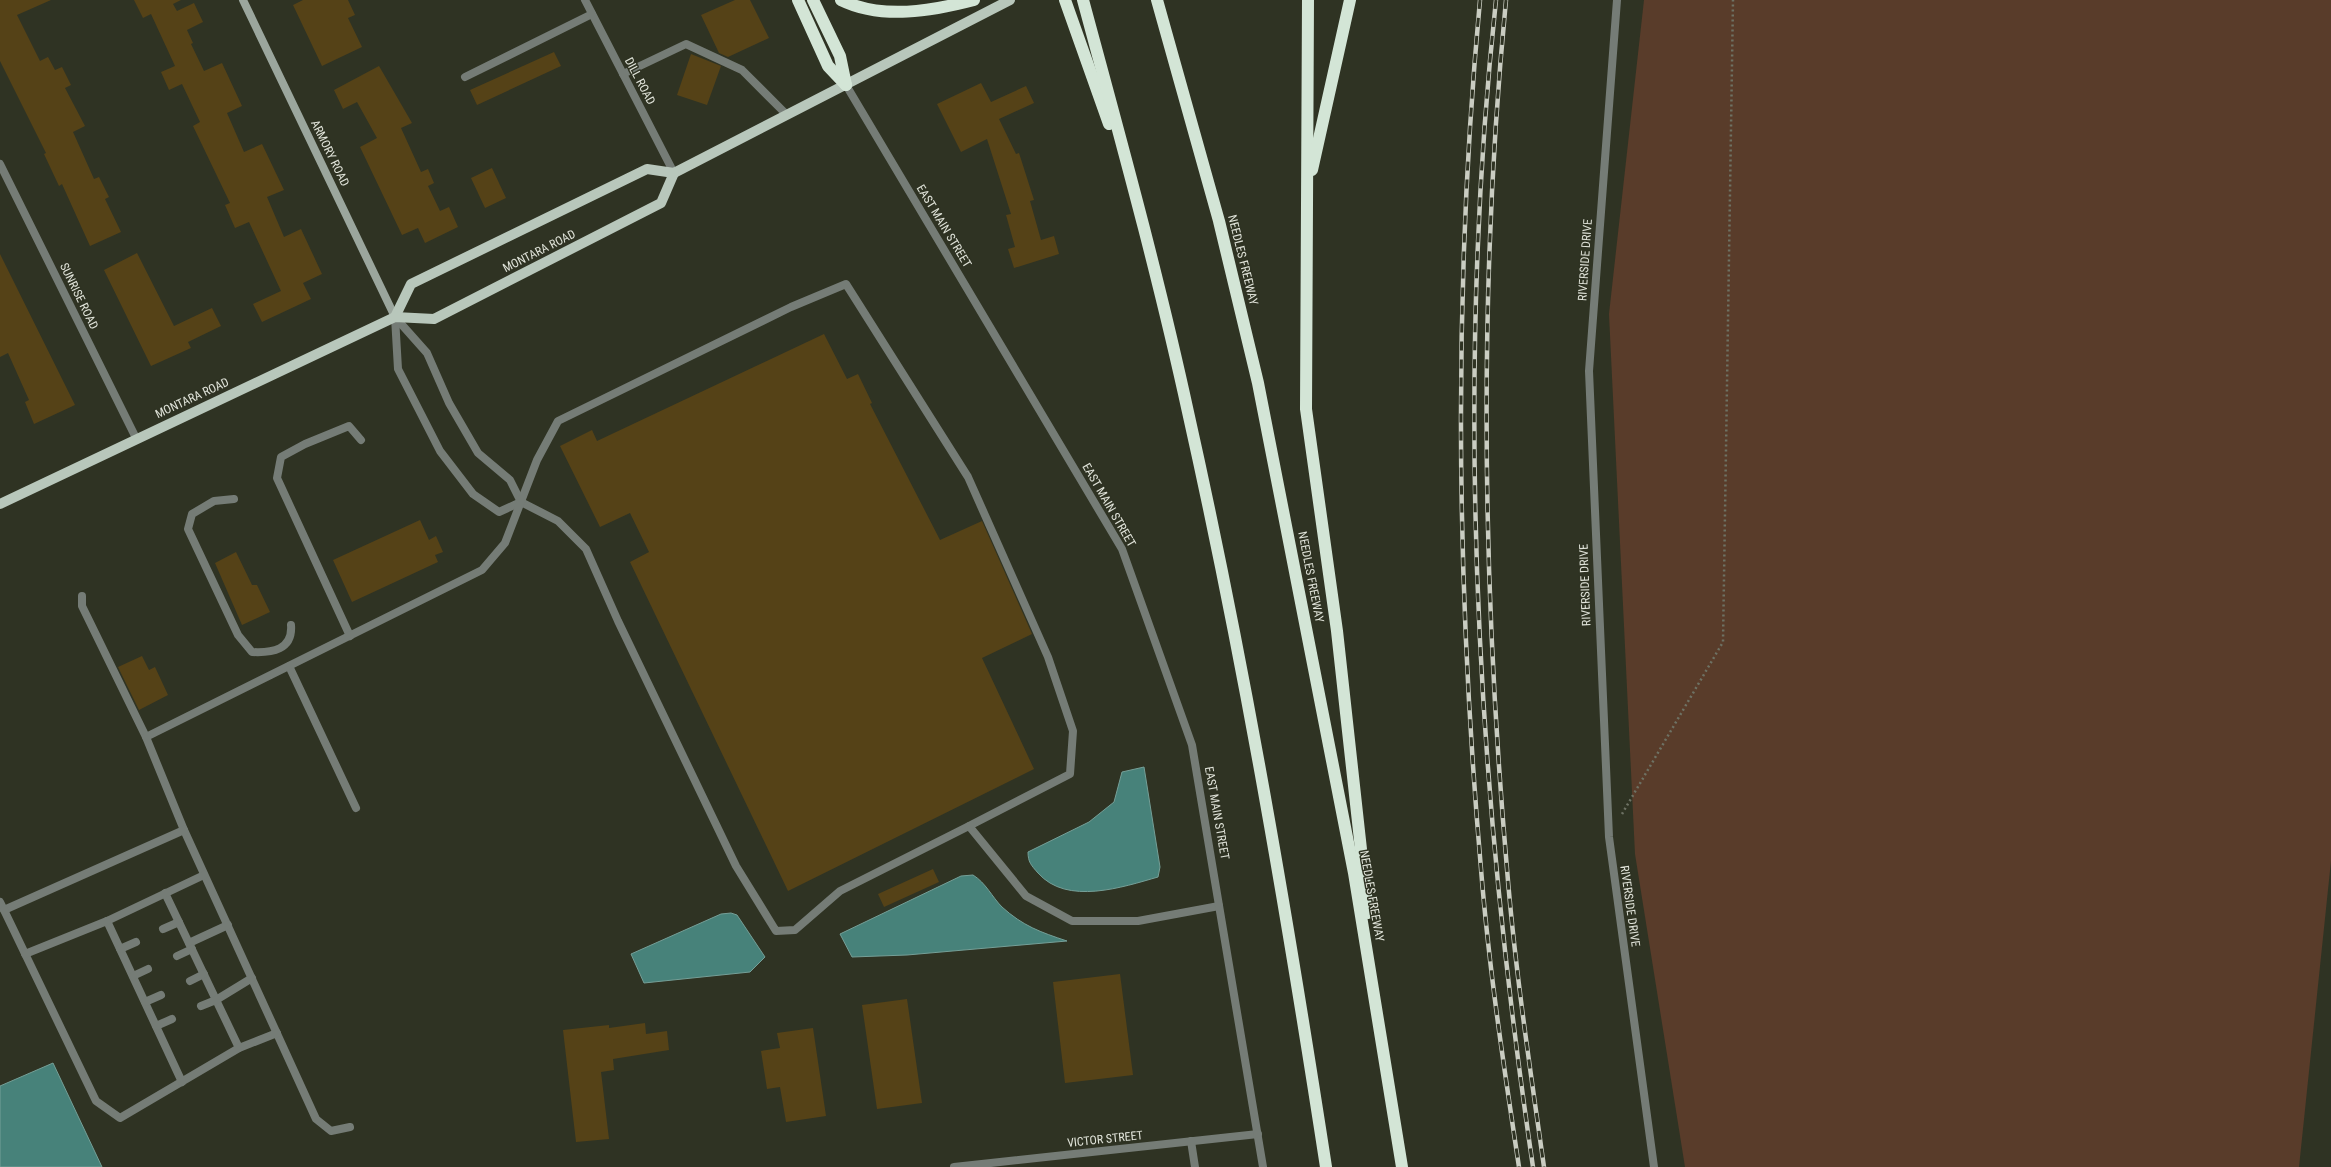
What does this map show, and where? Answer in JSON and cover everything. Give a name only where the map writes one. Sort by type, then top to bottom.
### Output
[{"type":"highway","points":[[798,0],[828,66],[846,85]]},
{"type":"highway","points":[[813,0],[840,56],[846,85]]},
{"type":"highway","points":[[842,0],[850,4],[883,11],[904,12],[944,8],[974,0]]},
{"type":"highway","points":[[1083,0],[1140,210],[1190,419],[1238,657],[1285,913],[1326,1167]]},
{"type":"highway","name":"NEEDLES FREEWAY","points":[[1157,0],[1219,220],[1258,383],[1322,705],[1382,1034],[1402,1167]]},
{"type":"highway","points":[[1308,0],[1306,409],[1337,631],[1382,1034]]},
{"type":"highway","points":[[1307,192],[1350,0]]},
{"type":"highway","points":[[1066,3],[1140,210]]},
{"type":"main road","name":"ARMORY ROAD","points":[[243,0],[395,317]]},
{"type":"main road","points":[[395,317],[411,284],[646,169],[674,173],[1010,0]]},
{"type":"main road","name":"MONTARA ROAD","points":[[0,504],[136,438],[395,317],[434,319],[661,203],[674,173]]},
{"type":"street","name":"DILL ROAD","points":[[585,0],[674,173]]},
{"type":"street","name":"RIVERSIDE DRIVE","points":[[1617,0],[1589,372],[1609,837],[1654,1167]]},
{"type":"street","points":[[465,76],[592,14]]},
{"type":"street","points":[[623,74],[686,44],[742,70],[787,115]]},
{"type":"street","name":"EAST MAIN STREET","points":[[846,85],[1122,549],[1192,745],[1263,1167]]},
{"type":"street","name":"SUNRISE ROAD","points":[[0,164],[136,438]]},
{"type":"street","points":[[146,737],[482,570],[506,544],[522,502],[537,460],[558,421],[791,307],[846,284],[968,477],[1048,657],[1073,731],[1070,774],[840,891],[795,930],[776,931],[736,866],[618,621],[586,549],[558,521],[522,502],[510,480],[478,452],[449,403],[426,352],[395,317]]},
{"type":"street","points":[[395,317],[398,369],[440,451],[473,494],[499,512],[522,502]]},
{"type":"street","points":[[350,636],[277,478],[281,457],[305,444],[349,426],[361,440]]},
{"type":"street","points":[[234,499],[214,501],[192,514],[188,529],[238,635],[252,652],[269,653],[285,645],[292,634],[291,625]]},
{"type":"street","points":[[82,596],[82,606],[146,737],[204,875],[316,1119],[332,1131],[350,1127]]},
{"type":"street","points":[[289,666],[356,808]]},
{"type":"street","points":[[970,826],[1026,896],[1072,921],[1138,921],[1219,906]]},
{"type":"street","points":[[4,910],[184,830]]},
{"type":"street","points":[[25,954],[107,921],[204,875]]},
{"type":"street","points":[[165,893],[239,1048]]},
{"type":"street","points":[[0,902],[96,1101],[120,1118],[239,1048],[277,1032]]},
{"type":"street","points":[[107,921],[182,1082]]},
{"type":"street","points":[[163,929],[179,922]]},
{"type":"street","points":[[177,956],[191,946],[228,925]]},
{"type":"street","points":[[120,949],[136,942]]},
{"type":"street","points":[[133,976],[148,969]]},
{"type":"street","points":[[190,981],[204,974]]},
{"type":"street","points":[[201,1006],[216,1000],[252,978]]},
{"type":"street","points":[[145,1002],[161,995]]},
{"type":"street","points":[[156,1026],[172,1019]]},
{"type":"street","name":"VICTOR STREET","points":[[954,1167],[1024,1163],[1191,1141],[1258,1134]]},
{"type":"street","points":[[1191,1141],[1194,1167]]},
{"type":"path","points":[[1609,837],[1723,642],[1733,0]]},
{"type":"shaded area","points":[[1644,0],[2331,0],[2331,861],[2299,1167],[1685,1167],[1635,854],[1609,314]]},
{"type":"water","points":[[1144,767],[1160,867],[1158,877],[1112,889],[1079,891],[1064,889],[1050,883],[1033,868],[1030,863],[1028,852],[1089,822],[1114,802],[1122,772]]},
{"type":"water","points":[[973,875],[982,882],[1002,907],[1017,919],[1040,931],[1067,941],[907,955],[852,957],[840,934],[961,876]]},
{"type":"water","points":[[731,913],[737,915],[765,957],[750,972],[644,983],[631,954],[721,914]]},
{"type":"water","points":[[53,1063],[102,1167],[0,1167],[0,1086]]},
{"type":"building","points":[[0,0],[51,0],[17,15],[40,61],[48,57],[55,70],[62,67],[71,85],[65,88],[85,126],[73,132],[94,179],[99,177],[109,197],[105,199],[121,232],[90,246],[62,184],[59,186],[44,154],[46,153],[0,61]]},
{"type":"building","points":[[134,0],[181,0],[173,4],[177,11],[194,3],[203,22],[187,30],[193,43],[191,44],[204,71],[222,63],[242,106],[227,113],[244,152],[262,144],[284,190],[267,197],[284,237],[301,229],[322,274],[303,283],[311,299],[262,322],[253,304],[281,291],[249,222],[235,228],[225,205],[230,203],[193,126],[200,122],[182,84],[169,90],[161,72],[175,66],[151,14],[143,18]]},
{"type":"building","points":[[303,0],[348,0],[355,15],[348,18],[362,47],[322,66],[293,5]]},
{"type":"building","points":[[735,0],[750,0],[769,38],[728,57],[719,53],[701,15]]},
{"type":"building","points":[[554,52],[561,66],[477,105],[470,90]]},
{"type":"building","points":[[691,54],[721,66],[707,105],[677,95]]},
{"type":"building","points":[[379,66],[412,123],[401,128],[421,172],[428,169],[434,183],[428,186],[440,211],[449,207],[458,227],[425,243],[418,228],[402,235],[360,147],[377,138],[357,102],[343,109],[334,90]]},
{"type":"building","points":[[981,83],[991,102],[1026,86],[1034,103],[999,119],[1016,154],[1019,153],[1034,200],[1030,201],[1041,240],[1054,236],[1059,254],[1014,268],[1008,249],[1015,247],[1006,215],[1011,214],[987,139],[961,152],[937,104]]},
{"type":"building","points":[[492,168],[506,198],[485,208],[471,178]]},
{"type":"building","points":[[137,253],[174,326],[212,308],[221,326],[188,342],[191,348],[151,366],[104,270]]},
{"type":"building","points":[[0,254],[75,405],[34,424],[25,402],[29,400],[8,353],[0,357]]},
{"type":"building","points":[[824,334],[847,379],[858,374],[872,403],[870,404],[940,540],[982,521],[1032,634],[982,658],[1034,769],[788,891],[630,562],[649,552],[630,513],[600,527],[560,446],[592,430],[597,441]]},
{"type":"building","points":[[420,520],[429,540],[436,536],[443,552],[435,555],[438,562],[352,602],[333,560]]},
{"type":"building","points":[[236,552],[252,585],[257,585],[270,612],[242,625],[215,563]]},
{"type":"building","points":[[142,656],[149,670],[155,667],[168,695],[139,710],[118,667]]},
{"type":"building","points":[[933,869],[939,882],[884,907],[878,894]]},
{"type":"building","points":[[1120,974],[1133,1075],[1065,1083],[1053,982]]},
{"type":"building","points":[[907,999],[922,1103],[877,1109],[862,1005]]},
{"type":"building","points":[[645,1023],[646,1034],[667,1031],[669,1050],[613,1059],[614,1070],[601,1072],[609,1139],[576,1142],[563,1030],[609,1025],[609,1028]]},
{"type":"building","points":[[813,1028],[826,1116],[786,1122],[780,1087],[767,1089],[761,1051],[780,1048],[777,1033]]},
{"type":"railway","points":[[1480,0],[1471,109],[1465,217],[1462,326],[1461,435],[1466,652],[1484,906],[1497,1018],[1519,1167]]},
{"type":"railway","points":[[1496,0],[1483,146],[1476,292],[1474,438],[1477,585],[1485,731],[1497,877],[1513,1022],[1533,1167]]},
{"type":"railway","points":[[1506,0],[1497,108],[1487,326],[1488,543],[1492,652],[1510,906],[1523,1018],[1544,1167]]}]
